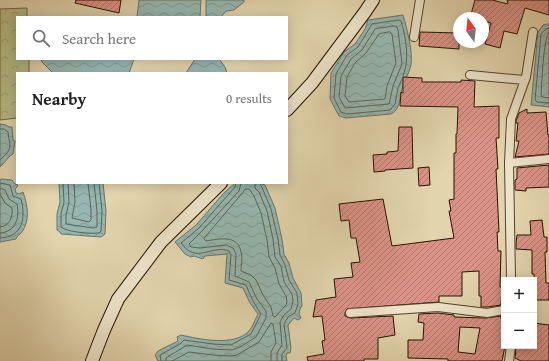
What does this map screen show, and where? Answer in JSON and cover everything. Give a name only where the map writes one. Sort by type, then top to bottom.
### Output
[{"type":"street","points":[[288,109],[312,83],[373,0]]},
{"type":"street","points":[[414,36],[420,0]]},
{"type":"street","points":[[511,277],[509,163],[511,119],[524,80],[533,32]]},
{"type":"street","points":[[470,75],[524,80]]},
{"type":"street","points":[[509,163],[549,159]]},
{"type":"street","points":[[92,361],[118,299],[161,242],[220,184]]},
{"type":"street","points":[[350,313],[438,307],[486,313],[501,310]]},
{"type":"street","points":[[509,361],[511,349]]},
{"type":"green space","points":[[27,8],[27,16],[16,16],[16,60],[29,60],[29,72],[16,72],[16,118],[0,120],[0,9]]},
{"type":"water","points":[[139,0],[201,0],[200,16],[137,16]]},
{"type":"water","points":[[206,0],[244,0],[244,2],[234,10],[226,11],[222,16],[206,16]]},
{"type":"water","points":[[403,15],[409,40],[411,65],[401,92],[397,109],[391,114],[346,118],[339,116],[330,99],[331,73],[344,52],[355,44],[365,29],[368,20]]},
{"type":"water","points":[[549,24],[549,107],[531,105],[538,32],[543,25]]},
{"type":"water","points":[[41,60],[134,60],[129,72],[52,72]]},
{"type":"water","points":[[194,60],[220,60],[227,72],[187,72]]},
{"type":"water","points":[[0,124],[12,127],[13,140],[15,141],[13,154],[0,167]]},
{"type":"water","points":[[0,180],[12,180],[18,185],[15,189],[16,193],[19,194],[23,192],[26,202],[27,218],[25,227],[16,239],[0,242]]},
{"type":"water","points":[[59,184],[103,184],[106,211],[105,234],[101,237],[61,234],[57,230],[57,214],[60,202]]},
{"type":"water","points":[[234,184],[262,184],[265,185],[275,208],[284,254],[289,263],[293,278],[301,293],[302,306],[299,314],[301,318],[298,320],[294,318],[288,325],[291,348],[290,353],[287,353],[286,356],[287,361],[158,361],[155,355],[158,351],[178,341],[177,337],[181,335],[206,340],[235,339],[243,336],[249,331],[258,314],[250,303],[243,288],[225,283],[227,254],[205,256],[203,259],[194,256],[191,257],[185,254],[175,242],[196,225],[223,194]]},
{"type":"building","points":[[76,0],[121,0],[119,13],[75,3]]},
{"type":"building","points":[[475,0],[492,0],[508,4],[507,0],[549,0],[549,15],[525,8],[517,34],[504,31],[500,48],[489,45],[489,30],[491,23],[489,22],[489,12],[472,12]]},
{"type":"building","points":[[420,32],[453,33],[453,48],[459,49],[419,46]]},
{"type":"building","points":[[403,77],[422,78],[422,82],[461,82],[461,80],[475,81],[474,107],[499,106],[499,138],[496,138],[498,169],[496,169],[499,232],[497,232],[498,251],[501,251],[501,305],[481,307],[481,296],[479,296],[479,271],[462,272],[462,296],[439,296],[439,302],[347,309],[345,316],[350,318],[393,316],[395,335],[378,338],[378,359],[364,359],[364,361],[308,361],[307,357],[324,354],[322,341],[325,340],[322,316],[313,317],[316,300],[336,297],[334,279],[353,277],[351,263],[360,262],[356,238],[351,238],[349,220],[341,221],[339,204],[383,199],[392,246],[454,238],[449,211],[451,211],[449,200],[454,199],[454,153],[456,153],[458,107],[400,106],[401,92],[403,93]]},
{"type":"building","points":[[527,109],[527,113],[546,112],[549,135],[549,154],[515,157],[519,141],[516,141],[518,123],[516,123],[516,121],[519,113]]},
{"type":"building","points":[[399,127],[412,127],[413,168],[374,172],[373,155],[387,154],[387,152],[398,151]]},
{"type":"building","points":[[549,165],[549,187],[526,188],[526,191],[515,190],[517,168]]},
{"type":"building","points":[[429,167],[430,185],[419,186],[418,168]]},
{"type":"building","points":[[542,220],[544,237],[547,237],[547,252],[545,252],[546,283],[549,283],[549,300],[537,300],[537,277],[534,277],[534,274],[532,274],[532,250],[516,249],[517,235],[531,235],[530,221]]},
{"type":"building","points":[[438,313],[454,315],[454,317],[486,318],[501,316],[501,349],[504,349],[502,361],[448,361],[448,359],[408,358],[408,340],[423,340],[424,323],[418,322],[419,314]],"holes":[[[460,327],[480,328],[475,354],[458,352]]]},
{"type":"building","points":[[537,323],[549,325],[549,361],[521,361],[515,358],[516,349],[537,349]]}]
